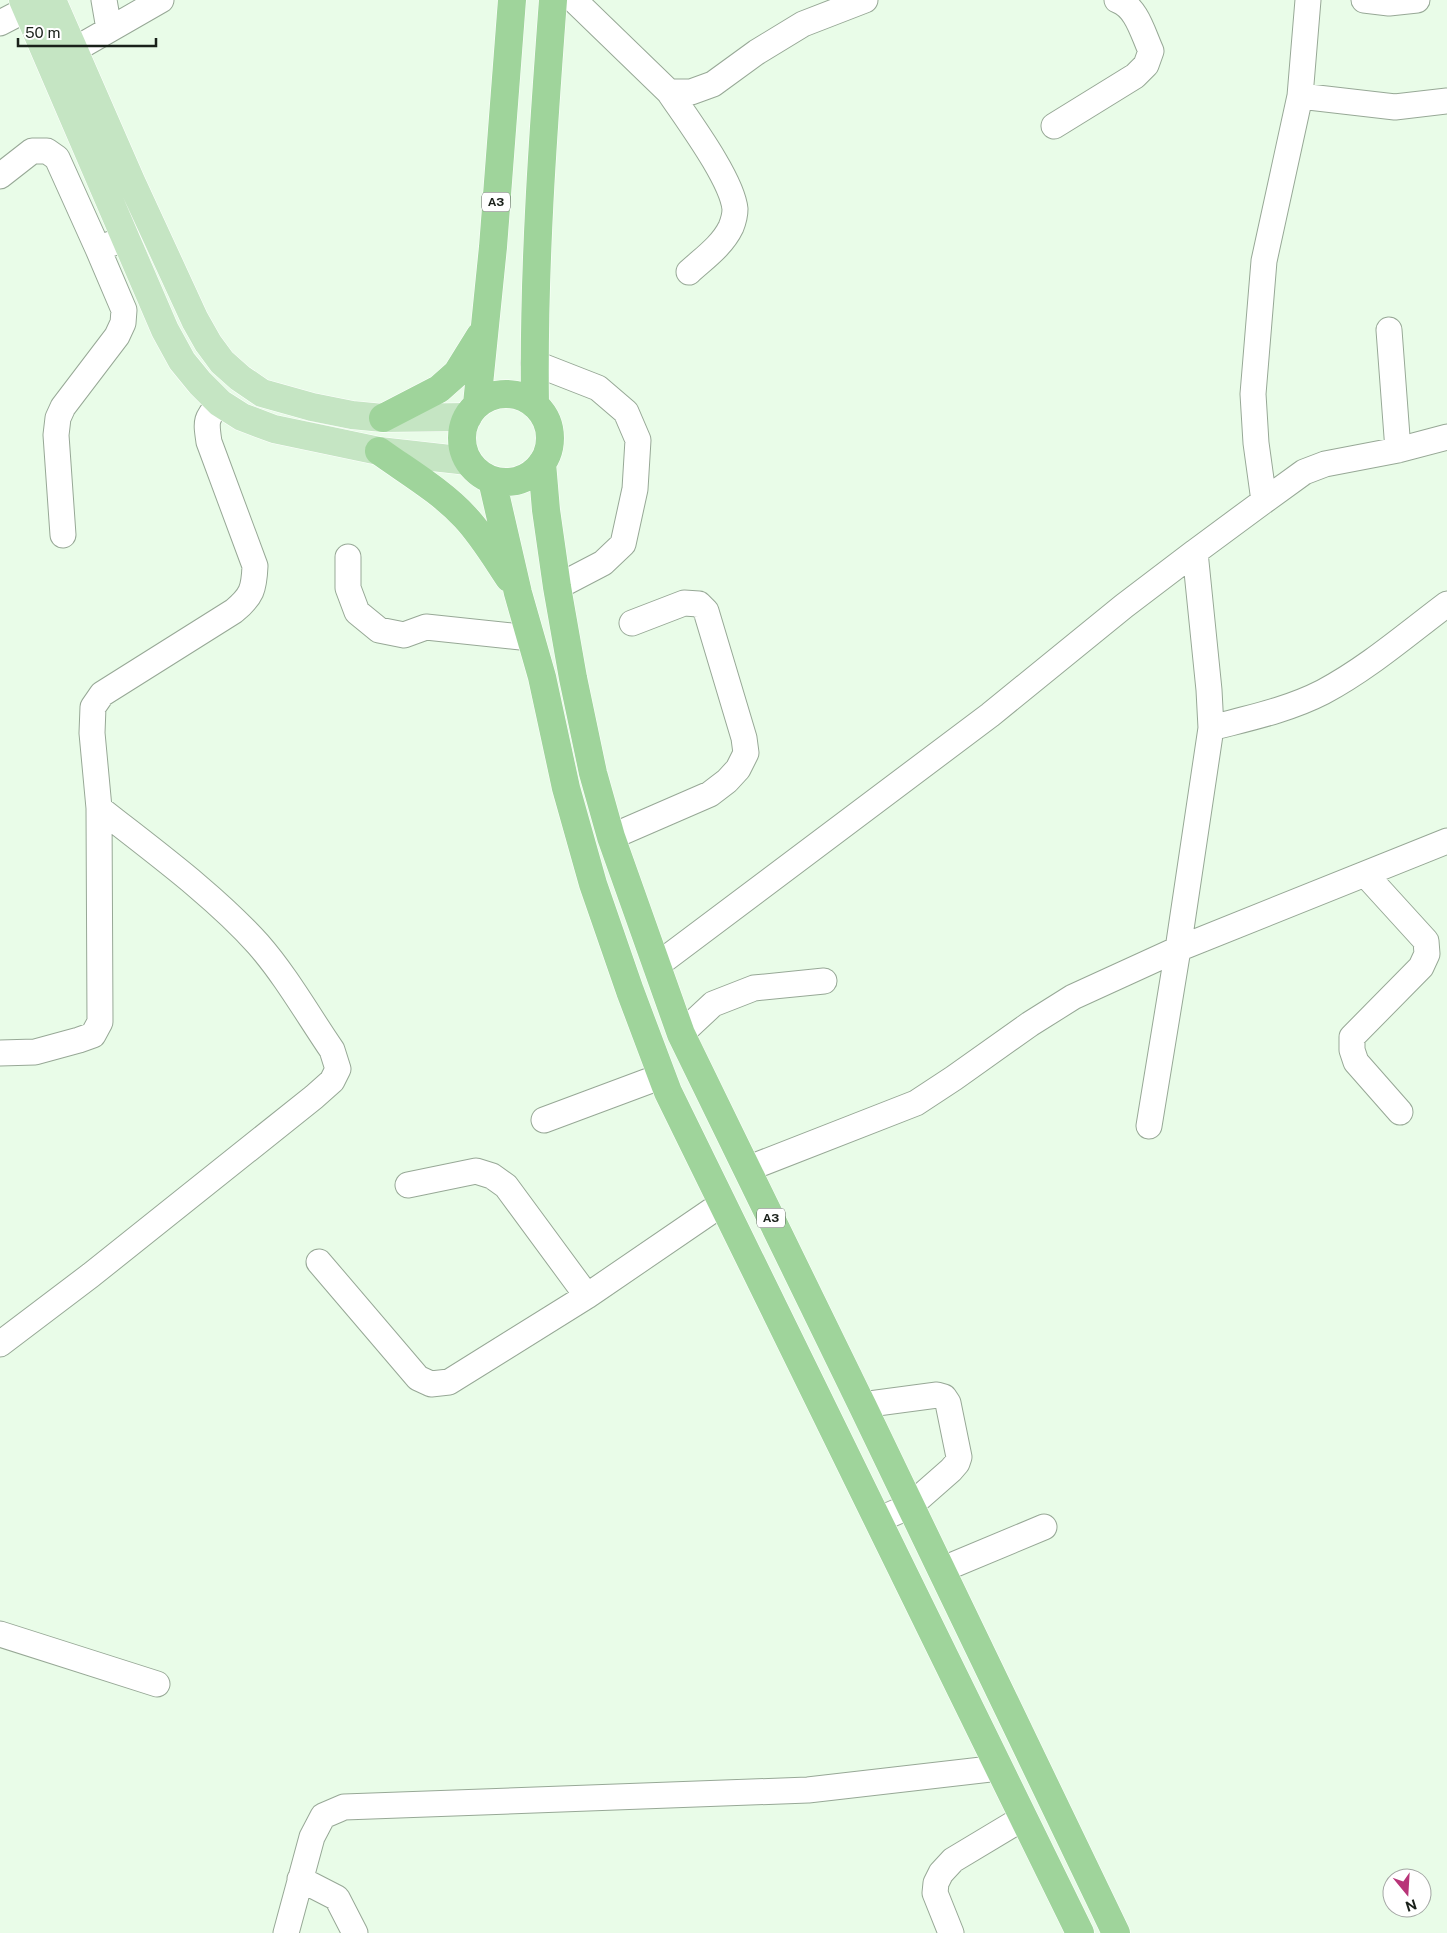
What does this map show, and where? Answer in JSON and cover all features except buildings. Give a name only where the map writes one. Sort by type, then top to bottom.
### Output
[{"type":"highway","name":"A3","points":[[472,411],[485,328],[493,248],[512,0]]},
{"type":"highway","points":[[535,404],[534,363],[541,171],[553,0]]},
{"type":"highway","points":[[383,418],[439,389],[457,372],[485,328]]},
{"type":"highway","points":[[506,394],[522,396],[535,404],[545,416],[550,435],[548,454],[536,471],[522,479],[507,482],[492,480],[478,472],[468,461],[463,446],[462,431],[472,411],[491,397],[506,394]]},
{"type":"highway","points":[[379,451],[436,492],[465,517],[491,550],[518,593]]},
{"type":"highway","name":"A3","points":[[542,463],[546,510],[557,587],[572,678],[593,773],[611,837],[681,1034],[1116,1933]]},
{"type":"highway","name":"A3","points":[[492,480],[518,593],[542,677],[566,788],[593,884],[662,1076],[1080,1933]]},
{"type":"main road","points":[[34,3],[74,50],[194,320],[222,362],[240,378],[262,393],[312,407],[352,415],[383,418],[472,411]]},
{"type":"main road","points":[[34,3],[124,238],[165,330],[182,361],[200,384],[220,403],[242,417],[274,430],[379,451],[468,461]]},
{"type":"street","points":[[104,0],[109,30]]},
{"type":"street","points":[[74,50],[160,0]]},
{"type":"street","points":[[574,0],[669,92],[723,175],[733,200],[735,211],[731,227],[718,245],[689,272]]},
{"type":"street","points":[[669,92],[692,92],[713,84],[757,52],[803,24],[865,0]]},
{"type":"street","points":[[1054,126],[1135,76],[1146,64],[1151,51],[1138,18],[1122,2],[1117,0]]},
{"type":"street","points":[[1264,501],[1256,443],[1253,394],[1264,261],[1300,96],[1308,0]]},
{"type":"street","points":[[1364,0],[1389,3],[1417,0]]},
{"type":"street","points":[[0,23],[34,3]]},
{"type":"street","points":[[1300,96],[1395,107],[1447,101]]},
{"type":"street","points":[[0,176],[32,151],[47,151],[57,158],[124,310],[123,323],[117,336],[63,407],[58,418],[56,435],[63,535]]},
{"type":"street","points":[[98,249],[124,238]]},
{"type":"street","points":[[1389,330],[1398,450]]},
{"type":"street","points":[[534,363],[598,388],[626,412],[638,440],[635,489],[622,544],[603,563],[557,587]]},
{"type":"street","points":[[0,1053],[35,1052],[79,1040],[93,1035],[100,1022],[99,808],[92,733],[93,707],[102,694],[234,611],[246,601],[254,584],[255,566],[209,442],[208,416],[220,403]]},
{"type":"street","points":[[656,966],[990,715],[1124,606],[1304,472],[1325,464],[1398,450],[1447,437]]},
{"type":"street","points":[[1149,1126],[1211,728],[1196,552]]},
{"type":"street","points":[[348,558],[348,588],[357,612],[379,630],[404,635],[426,627],[530,638]]},
{"type":"street","points":[[611,837],[710,794],[727,782],[746,754],[744,738],[706,611],[699,604],[684,603],[632,623]]},
{"type":"street","points":[[1211,728],[1287,707],[1322,692],[1358,671],[1447,604]]},
{"type":"street","points":[[0,1344],[314,1097],[332,1081],[338,1068],[332,1050],[258,945],[238,924],[181,873],[99,808]]},
{"type":"street","points":[[747,1169],[916,1103],[1030,1024],[1073,998],[1178,948],[1447,841]]},
{"type":"street","points":[[1365,874],[1426,941],[1427,954],[1421,967],[1352,1037],[1352,1050],[1356,1062],[1400,1112]]},
{"type":"street","points":[[1426,946],[1447,959]]},
{"type":"street","points":[[681,1034],[713,1004],[754,988],[824,981]]},
{"type":"street","points":[[544,1120],[662,1076]]},
{"type":"street","points":[[408,1185],[476,1171],[492,1176],[506,1186],[587,1296]]},
{"type":"street","points":[[319,1262],[418,1378],[431,1384],[449,1382],[587,1296],[723,1203]]},
{"type":"street","points":[[862,1405],[937,1395],[944,1397],[948,1403],[959,1457],[957,1464],[910,1506],[878,1520]]},
{"type":"street","points":[[940,1570],[1044,1527]]},
{"type":"street","points":[[0,1634],[157,1684]]},
{"type":"street","points":[[286,1933],[312,1837],[324,1816],[344,1807],[808,1790],[999,1768]]},
{"type":"street","points":[[951,1933],[935,1894],[936,1883],[941,1873],[953,1860],[1023,1818]]},
{"type":"street","points":[[300,1880],[337,1898],[355,1933]]}]
